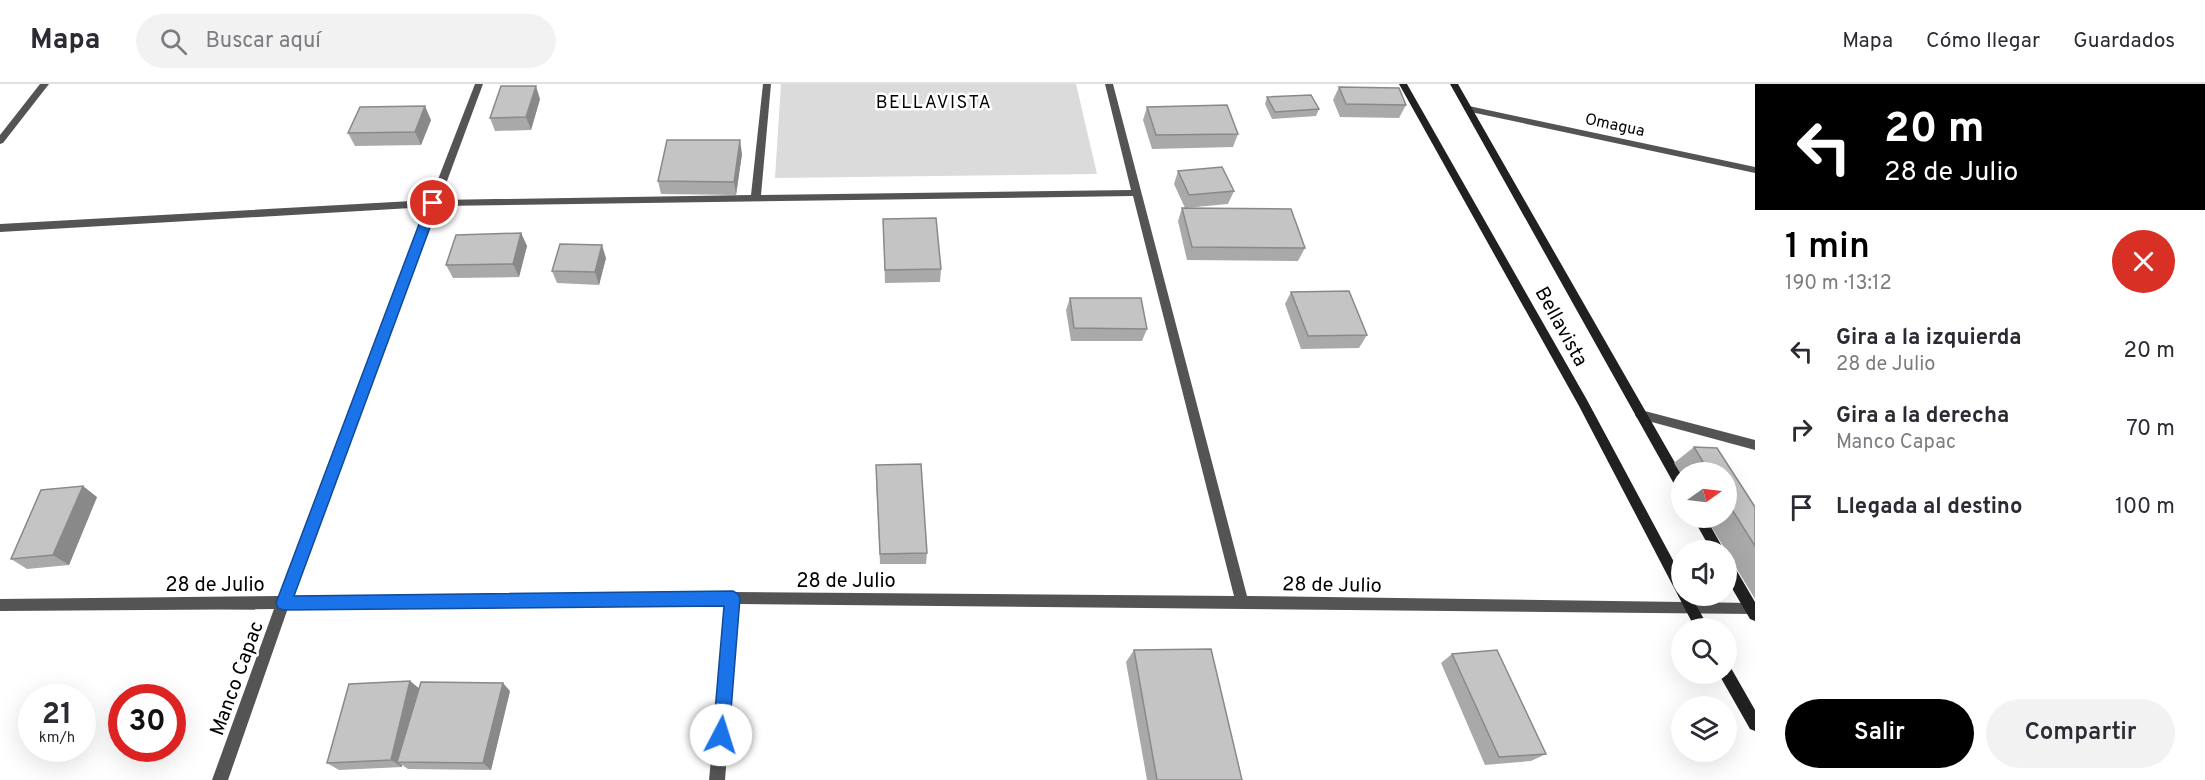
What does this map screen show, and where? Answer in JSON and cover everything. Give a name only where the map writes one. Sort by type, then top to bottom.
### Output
[{"type":"street","points":[[0,141],[45,84]]},
{"type":"street","name":"Manco Capac","points":[[220,780],[283,603],[479,84]]},
{"type":"street","points":[[756,199],[767,84]]},
{"type":"street","points":[[1109,84],[1242,602]]},
{"type":"street","name":"Bellavista","points":[[1403,84],[1583,404],[1671,570]]},
{"type":"street","name":"Bellavista","points":[[1454,84],[1671,468]]},
{"type":"street","name":"Omagua","points":[[1469,109],[1755,170]]},
{"type":"street","points":[[0,228],[433,203],[1137,193]]},
{"type":"street","points":[[1641,415],[1755,445]]},
{"type":"street","points":[[1737,585],[1753,612]]},
{"type":"street","points":[[717,780],[733,598]]},
{"type":"street","name":"28 de Julio","points":[[0,605],[733,598],[1242,602],[1753,612]]},
{"type":"street","points":[[1689,606],[1696,618]]},
{"type":"street","points":[[1732,684],[1755,724]]},
{"type":"shaded area","points":[[781,84],[1076,84],[1097,174],[775,178]]},
{"type":"building","points":[[501,86],[536,86],[526,117],[490,118]]},
{"type":"building","points":[[1339,87],[1399,88],[1406,105],[1346,104]]},
{"type":"building","points":[[1311,95],[1319,109],[1275,112],[1267,97]]},
{"type":"building","points":[[1227,105],[1238,134],[1156,135],[1147,107]]},
{"type":"building","points":[[425,106],[415,132],[348,133],[360,107]]},
{"type":"building","points":[[667,140],[740,140],[734,182],[658,181]]},
{"type":"building","points":[[1222,167],[1234,191],[1189,195],[1178,171]]},
{"type":"building","points":[[1182,208],[1291,209],[1305,248],[1192,247]]},
{"type":"building","points":[[936,218],[941,269],[885,270],[883,219]]},
{"type":"building","points":[[521,233],[513,264],[446,265],[456,235]]},
{"type":"building","points":[[560,244],[602,245],[595,272],[552,271]]},
{"type":"building","points":[[1349,291],[1367,335],[1308,336],[1291,292]]},
{"type":"building","points":[[1070,298],[1141,298],[1147,329],[1074,328]]},
{"type":"building","points":[[1694,447],[1717,448],[1726,462],[1703,462]]},
{"type":"building","points":[[921,464],[927,553],[880,554],[876,465]]},
{"type":"building","points":[[1737,479],[1755,507],[1755,546],[1737,517]]},
{"type":"building","points":[[83,486],[53,555],[11,559],[41,490]]},
{"type":"building","points":[[1211,649],[1242,780],[1157,780],[1134,650]]},
{"type":"building","points":[[1497,650],[1546,754],[1499,757],[1452,654]]},
{"type":"building","points":[[410,681],[391,760],[327,763],[349,684]]},
{"type":"building","points":[[421,682],[503,683],[483,763],[397,762]]},
{"type":"district","name":"BELLAVISTA","points":[[934,102]]},
{"type":"route","points":[[433,203],[283,603],[733,598],[721,735]]}]
